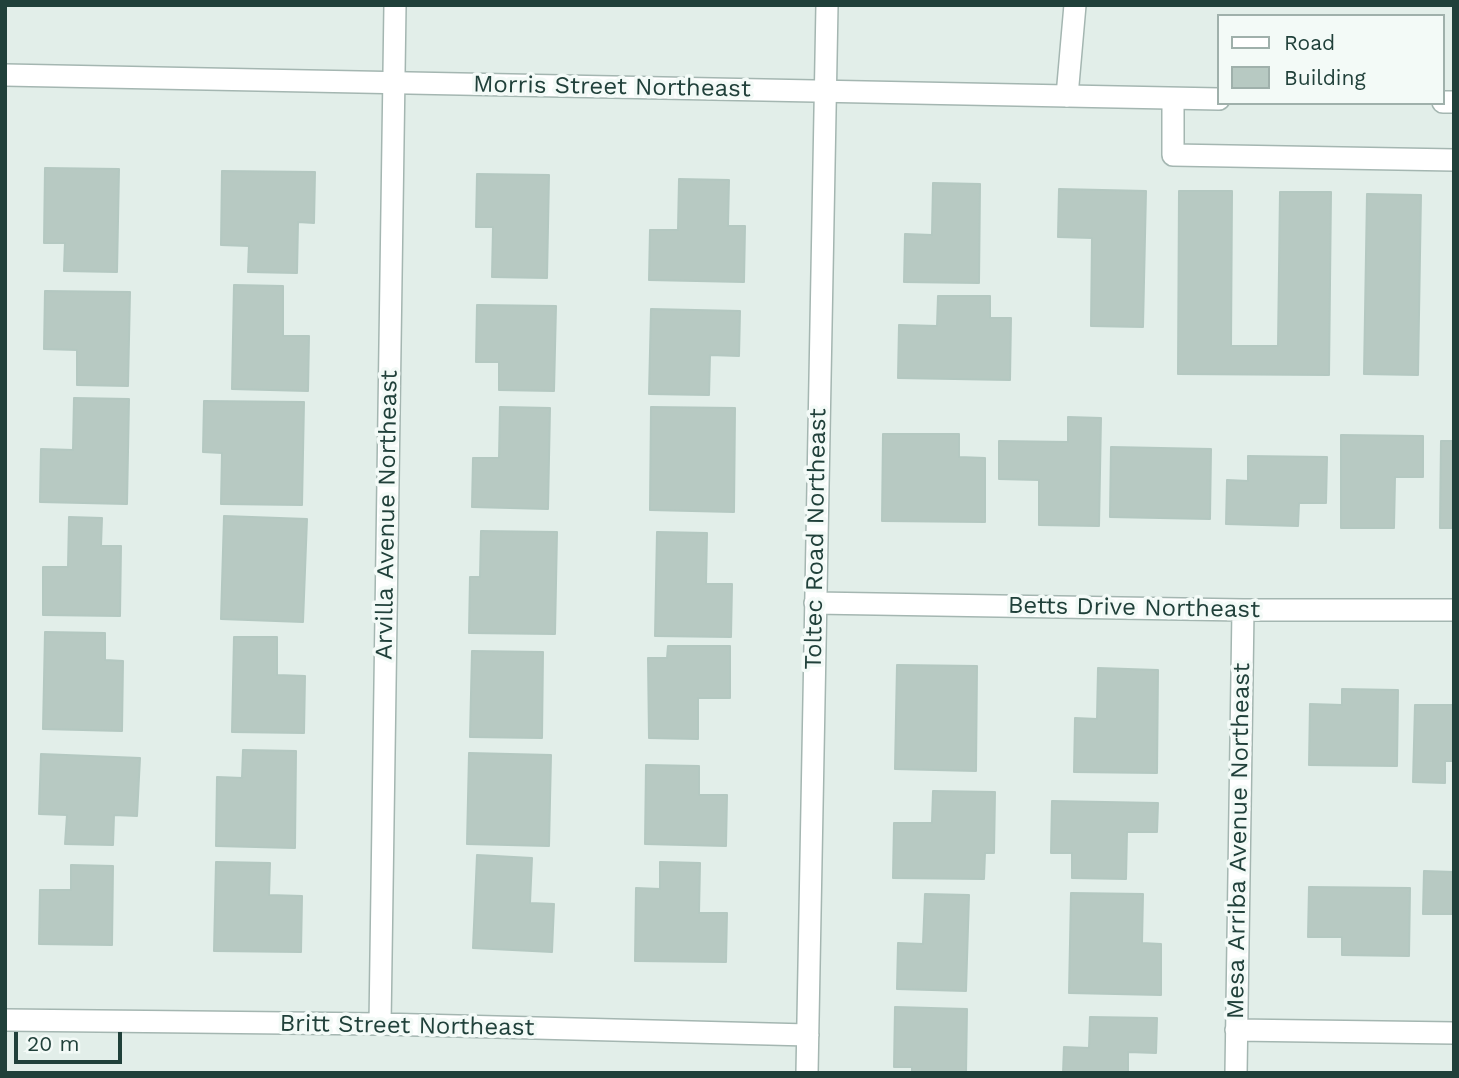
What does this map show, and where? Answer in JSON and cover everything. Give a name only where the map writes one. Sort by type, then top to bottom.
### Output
[{"type":"street","name":"Arvilla Avenue Northeast","points":[[380,1024],[395,5]]},
{"type":"street","name":"Toltec Road Northeast","points":[[807,1073],[827,5]]},
{"type":"street","points":[[1067,96],[1075,5]]},
{"type":"street","name":"Morris Street Northeast","points":[[5,75],[1218,99]]},
{"type":"street","points":[[1173,99],[1173,155],[1454,160]]},
{"type":"street","name":"Betts Drive Northeast","points":[[815,603],[1244,610],[1454,610]]},
{"type":"street","name":"Mesa Arriba Avenue Northeast","points":[[1236,1073],[1244,610]]},
{"type":"street","name":"Britt Street Northeast","points":[[5,1020],[380,1024],[808,1035]]},
{"type":"street","points":[[1236,1030],[1454,1033]]},
{"type":"building","points":[[45,168],[119,169],[117,272],[64,271],[65,243],[44,243]]},
{"type":"building","points":[[222,171],[315,172],[314,223],[298,222],[297,273],[248,272],[249,246],[221,245]]},
{"type":"building","points":[[477,174],[549,175],[547,278],[492,277],[493,227],[476,227]]},
{"type":"building","points":[[679,179],[729,180],[728,226],[745,226],[744,282],[649,280],[650,230],[678,230]]},
{"type":"building","points":[[933,183],[980,184],[979,283],[904,282],[905,234],[932,235]]},
{"type":"building","points":[[1059,189],[1146,191],[1143,327],[1091,326],[1092,238],[1058,237]]},
{"type":"building","points":[[1179,191],[1232,191],[1231,346],[1278,346],[1280,192],[1331,192],[1329,375],[1178,374]]},
{"type":"building","points":[[1367,194],[1421,195],[1418,375],[1364,374]]},
{"type":"building","points":[[234,285],[283,286],[283,336],[309,336],[308,391],[232,389]]},
{"type":"building","points":[[45,291],[130,292],[128,386],[77,385],[77,350],[44,349]]},
{"type":"building","points":[[938,296],[990,296],[990,318],[1011,318],[1010,380],[898,378],[899,325],[937,326]]},
{"type":"building","points":[[477,305],[556,306],[554,391],[499,390],[499,362],[476,362]]},
{"type":"building","points":[[651,309],[740,311],[739,356],[710,355],[709,395],[649,394]]},
{"type":"building","points":[[74,398],[129,399],[127,504],[40,502],[41,449],[73,450]]},
{"type":"building","points":[[204,401],[304,402],[302,505],[221,504],[222,453],[203,452]]},
{"type":"building","points":[[500,407],[550,408],[548,509],[472,507],[473,458],[499,458]]},
{"type":"building","points":[[651,407],[735,408],[734,512],[650,510]]},
{"type":"building","points":[[1068,417],[1101,418],[1099,526],[1039,525],[1039,480],[999,479],[999,441],[1068,442]]},
{"type":"building","points":[[883,434],[959,434],[959,457],[985,458],[985,522],[882,521]]},
{"type":"building","points":[[1341,435],[1423,436],[1423,477],[1395,477],[1394,528],[1341,528]]},
{"type":"building","points":[[1441,441],[1454,441],[1454,528],[1440,528]]},
{"type":"building","points":[[1111,447],[1211,449],[1210,519],[1110,517]]},
{"type":"building","points":[[1248,456],[1327,457],[1326,503],[1299,503],[1298,526],[1226,524],[1227,480],[1248,481]]},
{"type":"building","points":[[224,516],[307,519],[303,622],[221,619]]},
{"type":"building","points":[[69,517],[102,518],[101,546],[121,546],[120,616],[43,615],[43,567],[68,567]]},
{"type":"building","points":[[481,531],[557,532],[555,634],[469,633],[470,577],[480,577]]},
{"type":"building","points":[[657,532],[707,533],[706,584],[732,584],[731,637],[655,636]]},
{"type":"building","points":[[45,632],[105,633],[105,660],[123,661],[122,731],[43,729]]},
{"type":"building","points":[[234,637],[277,637],[277,675],[305,676],[304,733],[232,732]]},
{"type":"building","points":[[668,646],[730,646],[730,698],[698,698],[698,739],[649,738],[648,658],[667,658]]},
{"type":"building","points":[[472,651],[543,652],[542,738],[470,737]]},
{"type":"building","points":[[897,665],[977,666],[976,771],[895,769]]},
{"type":"building","points":[[1098,668],[1158,670],[1157,773],[1074,772],[1075,718],[1097,719]]},
{"type":"building","points":[[1342,689],[1398,690],[1397,766],[1309,765],[1310,704],[1342,705]]},
{"type":"building","points":[[1415,705],[1454,705],[1454,761],[1445,761],[1445,783],[1413,782]]},
{"type":"building","points":[[243,750],[296,751],[295,848],[216,846],[217,777],[242,778]]},
{"type":"building","points":[[469,753],[551,755],[549,846],[467,844]]},
{"type":"building","points":[[41,754],[140,758],[137,816],[114,815],[113,845],[65,844],[67,815],[39,814]]},
{"type":"building","points":[[646,765],[699,766],[699,795],[727,795],[726,846],[645,844]]},
{"type":"building","points":[[933,791],[995,792],[994,853],[985,853],[984,879],[893,878],[894,823],[932,823]]},
{"type":"building","points":[[1052,801],[1158,803],[1157,832],[1127,832],[1126,879],[1072,878],[1072,853],[1051,853]]},
{"type":"building","points":[[477,855],[532,858],[530,903],[554,904],[552,952],[473,948]]},
{"type":"building","points":[[216,862],[270,863],[269,895],[302,896],[301,952],[214,951]]},
{"type":"building","points":[[660,862],[700,863],[699,913],[727,913],[726,962],[635,961],[636,888],[660,889]]},
{"type":"building","points":[[71,865],[113,866],[112,945],[39,944],[40,890],[71,890]]},
{"type":"building","points":[[1424,871],[1454,872],[1454,914],[1423,914]]},
{"type":"building","points":[[1309,887],[1410,888],[1409,956],[1342,955],[1342,937],[1308,937]]},
{"type":"building","points":[[1071,893],[1143,894],[1142,943],[1161,944],[1161,995],[1069,993]]},
{"type":"building","points":[[925,894],[969,895],[966,991],[897,989],[898,943],[923,944]]},
{"type":"building","points":[[895,1007],[967,1009],[966,1073],[912,1073],[912,1067],[894,1067]]},
{"type":"building","points":[[1090,1017],[1157,1018],[1156,1053],[1128,1052],[1128,1073],[1063,1073],[1064,1047],[1089,1048]]}]
